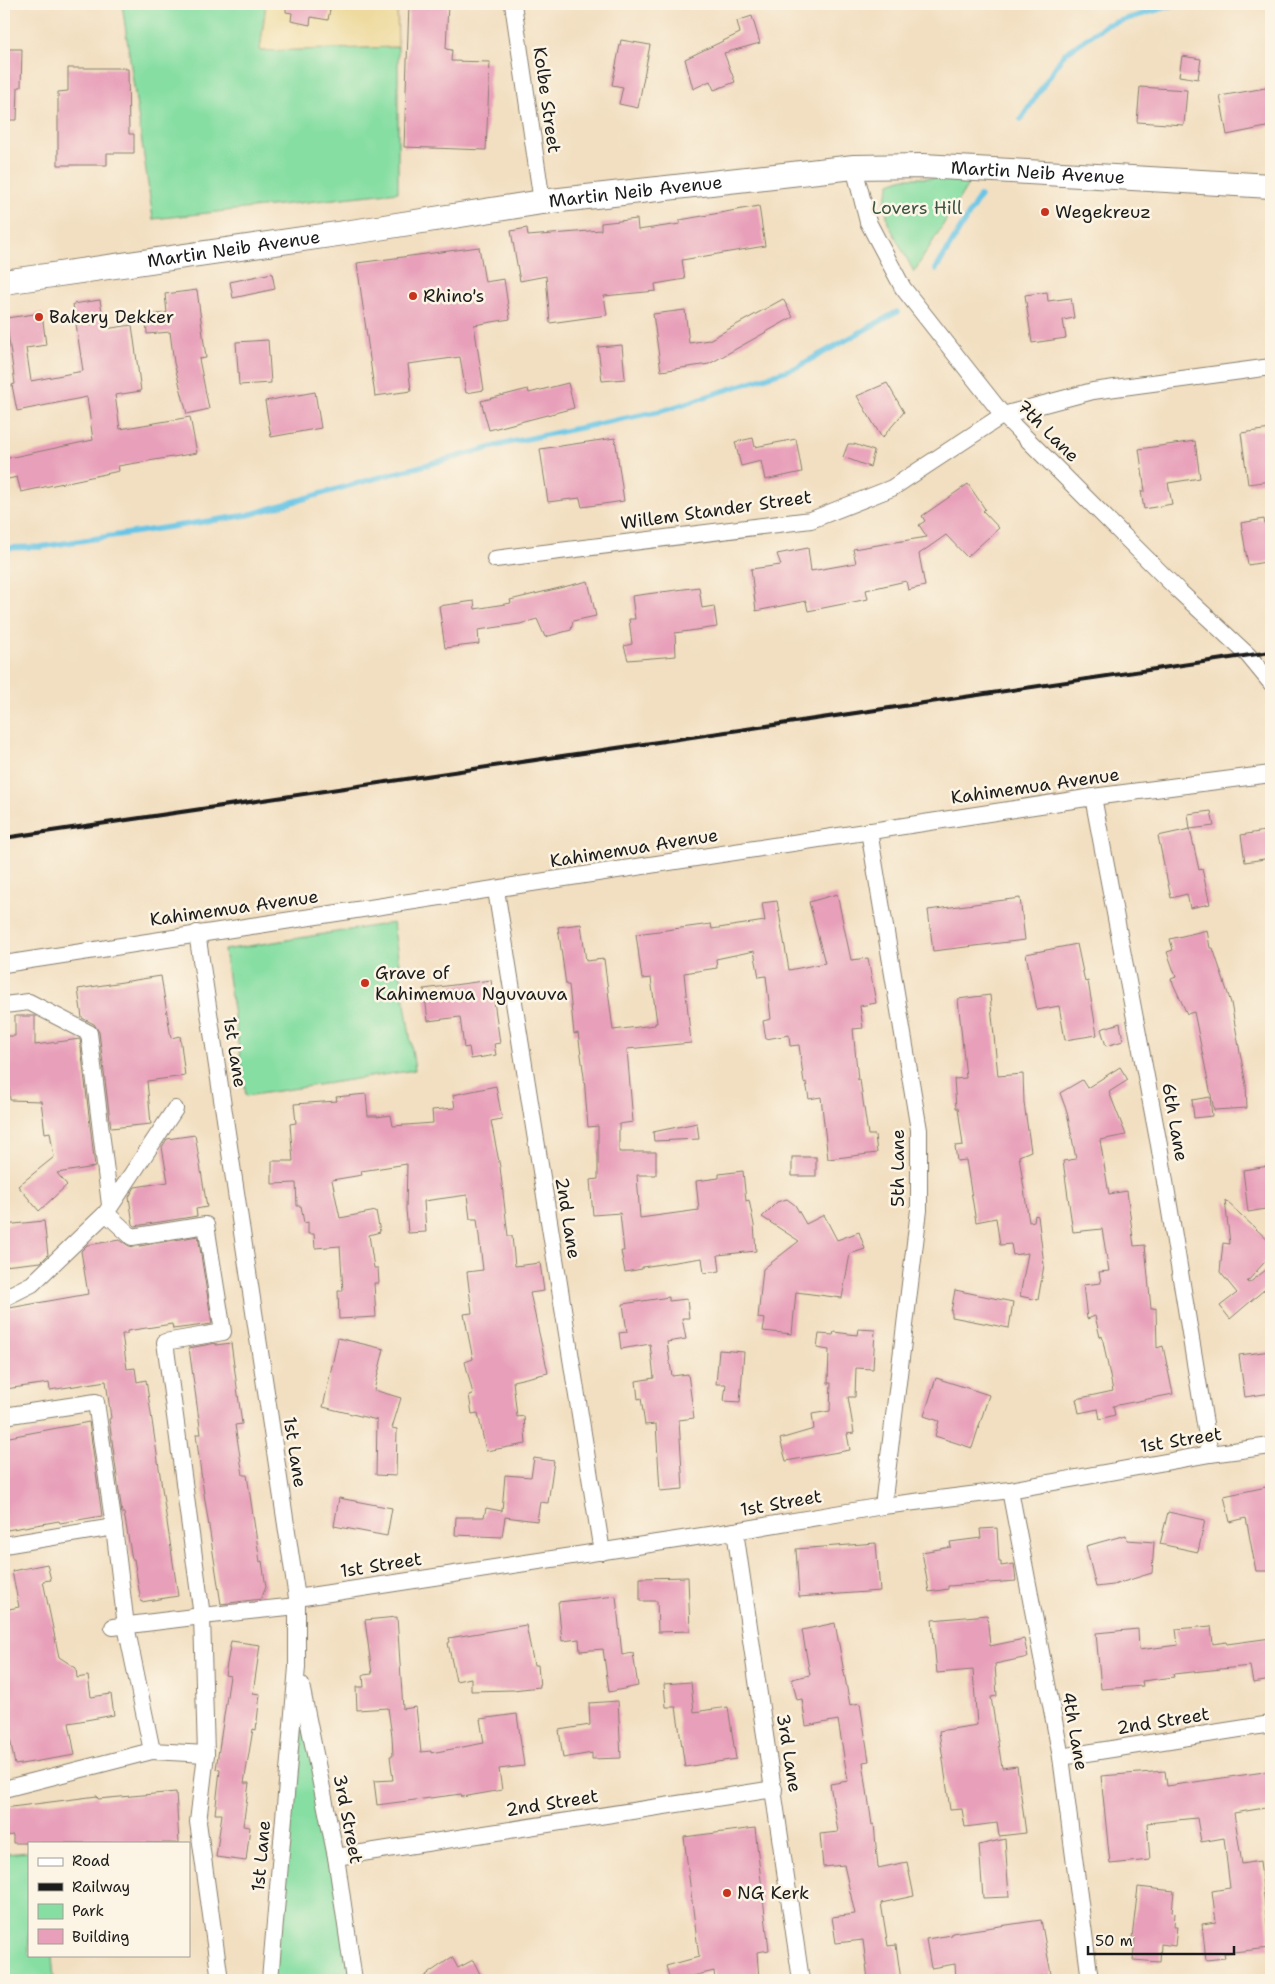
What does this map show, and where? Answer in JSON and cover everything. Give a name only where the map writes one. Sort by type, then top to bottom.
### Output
[{"type":"main road","name":"Martin Neib Avenue","points":[[4,282],[365,230],[542,202],[854,167],[923,166],[1271,186]]},
{"type":"street","name":"Kolbe Street","points":[[513,4],[542,202]]},
{"type":"street","name":"7th Lane","points":[[854,167],[868,222],[903,288],[1003,415],[1178,590],[1248,655],[1271,683]]},
{"type":"street","name":"Willem Stander Street","points":[[495,559],[811,520],[892,488],[1003,415],[1093,391],[1271,367]]},
{"type":"street","name":"Kahimemua Avenue","points":[[4,964],[1093,797],[1271,774]]},
{"type":"street","name":"6th Lane","points":[[1093,797],[1159,1145],[1210,1454]]},
{"type":"street","name":"5th Lane","points":[[869,831],[919,1130],[919,1210],[883,1506]]},
{"type":"street","name":"2nd Lane","points":[[496,890],[602,1552]]},
{"type":"street","name":"1st Lane","points":[[197,933],[297,1602],[297,1666],[270,1980]]},
{"type":"street","points":[[4,1005],[29,1002],[89,1033],[108,1209],[132,1237],[206,1224],[223,1332],[165,1342],[202,1616],[206,1754],[198,1822],[220,1980]]},
{"type":"street","points":[[4,1298],[32,1284],[108,1209],[175,1110]]},
{"type":"street","points":[[4,1416],[96,1402],[114,1527],[120,1627],[152,1751]]},
{"type":"street","name":"1st Street","points":[[120,1627],[297,1602],[883,1506],[1010,1490],[1210,1454],[1271,1446]]},
{"type":"street","name":"4th Lane","points":[[1010,1490],[1061,1757],[1090,1980]]},
{"type":"street","points":[[4,1545],[114,1527]]},
{"type":"street","name":"3rd Lane","points":[[735,1531],[801,1980]]},
{"type":"street","name":"3rd Street","points":[[297,1666],[336,1857],[354,1980]]},
{"type":"street","name":"2nd Street","points":[[1061,1757],[1271,1724]]},
{"type":"street","points":[[4,1789],[152,1751],[206,1754]]},
{"type":"street","name":"2nd Street","points":[[336,1857],[774,1788]]},
{"type":"green space","points":[[122,4],[266,4],[260,51],[398,47],[398,192],[153,219]]},
{"type":"green space","name":"Lovers Hill","points":[[904,178],[970,181],[914,272],[888,223],[885,201],[890,183]]},
{"type":"green space","points":[[393,923],[415,1070],[246,1096],[224,950]]},
{"type":"green space","points":[[297,1667],[354,1980],[270,1980]]},
{"type":"green space","points":[[28,1852],[28,1956],[52,1956],[54,1980],[4,1980],[4,1854]]},
{"type":"sand","points":[[266,4],[397,4],[398,47],[260,51]]},
{"type":"building","points":[[286,4],[331,4],[328,20],[311,17],[310,25],[291,21],[292,13],[286,12]]},
{"type":"building","points":[[409,4],[448,4],[446,49],[452,50],[451,61],[490,62],[486,150],[404,147]]},
{"type":"building","points":[[752,16],[760,43],[724,53],[735,82],[714,90],[710,81],[693,89],[685,59],[740,33],[737,21]]},
{"type":"building","points":[[621,40],[650,45],[638,108],[619,104],[623,87],[612,85]]},
{"type":"building","points":[[4,49],[22,49],[21,87],[18,87],[17,120],[4,120]]},
{"type":"building","points":[[1182,56],[1201,59],[1198,79],[1179,76]]},
{"type":"building","points":[[68,68],[128,69],[129,134],[134,134],[134,153],[107,153],[107,165],[58,165],[58,92],[68,91]]},
{"type":"building","points":[[1140,87],[1187,90],[1184,125],[1137,122]]},
{"type":"building","points":[[1271,87],[1271,126],[1227,135],[1220,96]]},
{"type":"building","points":[[759,206],[765,246],[682,260],[685,279],[655,284],[656,291],[604,296],[607,315],[550,323],[546,276],[520,281],[511,231],[527,228],[528,236],[601,230],[601,223],[637,219],[638,230],[680,224],[680,220]]},
{"type":"building","points":[[479,247],[485,282],[504,279],[510,319],[474,325],[484,390],[466,393],[460,357],[408,364],[411,391],[375,396],[357,263]]},
{"type":"building","points":[[272,273],[275,289],[233,298],[230,282]]},
{"type":"building","points":[[197,290],[206,358],[199,359],[209,409],[187,414],[174,363],[170,332],[147,334],[146,315],[167,313],[165,294]]},
{"type":"building","points":[[1047,292],[1048,301],[1071,298],[1074,318],[1063,320],[1066,338],[1032,343],[1025,295]]},
{"type":"building","points":[[783,299],[793,317],[709,364],[661,371],[653,314],[685,310],[689,343],[709,340]]},
{"type":"building","points":[[100,300],[105,329],[132,325],[141,391],[115,395],[120,429],[190,417],[197,453],[118,466],[119,471],[21,492],[17,477],[4,480],[4,459],[93,440],[87,397],[17,411],[12,385],[15,384],[6,318],[42,313],[46,345],[26,348],[31,381],[83,371],[73,304]]},
{"type":"building","points":[[268,340],[271,383],[239,385],[236,342]]},
{"type":"building","points":[[622,345],[625,379],[602,381],[598,347]]},
{"type":"building","points":[[568,383],[574,408],[489,430],[481,401],[528,389],[529,393]]},
{"type":"building","points":[[887,383],[904,412],[882,438],[857,396]]},
{"type":"building","points":[[315,392],[321,428],[271,437],[265,401]]},
{"type":"building","points":[[1271,429],[1271,481],[1248,484],[1241,433]]},
{"type":"building","points":[[615,438],[624,501],[582,507],[580,498],[548,502],[540,449]]},
{"type":"building","points":[[753,438],[755,447],[796,439],[802,472],[765,480],[761,461],[741,466],[735,442]]},
{"type":"building","points":[[1195,441],[1200,478],[1168,483],[1172,504],[1144,509],[1141,491],[1145,491],[1139,449]]},
{"type":"building","points":[[848,444],[854,444],[874,451],[870,467],[843,457]]},
{"type":"building","points":[[968,484],[985,509],[983,511],[999,528],[967,557],[946,535],[919,554],[925,586],[908,590],[906,581],[866,590],[868,599],[808,611],[806,601],[756,611],[751,569],[781,565],[777,554],[808,548],[811,571],[856,563],[853,549],[927,537],[919,525],[925,521],[922,516]]},
{"type":"building","points":[[1264,519],[1265,525],[1271,524],[1271,561],[1248,565],[1241,523]]},
{"type":"building","points":[[588,581],[596,616],[573,621],[571,630],[545,637],[537,619],[520,624],[478,630],[479,644],[445,648],[439,606],[474,601],[475,609],[511,603],[510,600]]},
{"type":"building","points":[[699,587],[702,608],[714,606],[717,627],[675,633],[676,656],[628,660],[624,646],[632,644],[629,619],[635,619],[632,596]]},
{"type":"building","points":[[1211,811],[1214,826],[1190,829],[1188,814]]},
{"type":"building","points":[[1190,829],[1199,870],[1202,869],[1210,904],[1190,908],[1187,894],[1171,898],[1158,836]]},
{"type":"building","points":[[1271,830],[1271,858],[1245,862],[1241,835]]},
{"type":"building","points":[[837,894],[851,960],[868,958],[876,1003],[860,1006],[863,1028],[853,1029],[858,1080],[860,1080],[868,1135],[875,1135],[877,1153],[828,1159],[821,1097],[809,1099],[806,1082],[804,1083],[799,1045],[790,1046],[789,1035],[766,1039],[763,1021],[771,1019],[766,976],[759,977],[754,951],[716,959],[717,968],[684,973],[691,1043],[627,1049],[633,1122],[619,1124],[619,1152],[656,1152],[656,1175],[637,1175],[640,1218],[699,1210],[696,1181],[719,1178],[719,1174],[743,1171],[746,1201],[749,1200],[754,1225],[756,1251],[718,1255],[720,1271],[704,1273],[702,1258],[642,1267],[642,1269],[625,1272],[621,1251],[624,1251],[620,1213],[593,1215],[590,1180],[598,1179],[598,1126],[588,1127],[578,1033],[574,1034],[569,985],[566,985],[558,927],[581,924],[586,961],[604,959],[613,1030],[655,1025],[657,1023],[651,978],[642,979],[636,934],[711,924],[712,929],[765,921],[762,903],[777,901],[789,970],[825,963],[809,902]]},
{"type":"building","points":[[1020,898],[1025,940],[933,951],[928,910]]},
{"type":"building","points":[[1207,930],[1210,948],[1213,948],[1231,1003],[1246,1085],[1247,1108],[1214,1110],[1194,1012],[1187,1014],[1171,979],[1176,977],[1167,952],[1173,950],[1170,939]]},
{"type":"building","points":[[1077,944],[1085,982],[1088,981],[1097,1035],[1065,1040],[1059,1006],[1037,1010],[1026,954]]},
{"type":"building","points":[[161,976],[171,1038],[180,1036],[185,1076],[147,1081],[151,1124],[111,1128],[99,1032],[94,1024],[82,1018],[78,989]]},
{"type":"building","points":[[491,980],[500,1043],[494,1044],[496,1055],[471,1059],[469,1047],[464,1048],[460,1017],[428,1021],[424,989]]},
{"type":"building","points":[[990,995],[998,1076],[1023,1074],[1024,1103],[1031,1151],[1019,1156],[1029,1222],[1034,1221],[1035,1215],[1038,1216],[1044,1265],[1038,1300],[1020,1296],[1028,1253],[1013,1255],[1011,1244],[1000,1245],[996,1218],[976,1222],[966,1160],[957,1161],[955,1146],[963,1145],[958,1108],[956,1108],[954,1079],[966,1078],[958,999]]},
{"type":"building","points":[[15,1016],[35,1016],[35,1045],[80,1039],[95,1167],[57,1173],[67,1185],[39,1211],[18,1186],[54,1157],[50,1132],[45,1133],[41,1101],[10,1100],[4,1036],[15,1036]]},
{"type":"building","points":[[1120,1023],[1123,1041],[1106,1046],[1101,1029]]},
{"type":"building","points":[[1120,1067],[1128,1080],[1109,1092],[1126,1135],[1100,1140],[1109,1194],[1127,1191],[1134,1246],[1145,1245],[1151,1309],[1156,1308],[1157,1348],[1163,1346],[1173,1394],[1113,1406],[1115,1415],[1100,1419],[1098,1409],[1079,1413],[1076,1399],[1113,1391],[1102,1336],[1100,1337],[1095,1316],[1087,1319],[1083,1285],[1101,1283],[1099,1272],[1109,1271],[1102,1229],[1073,1232],[1063,1161],[1076,1159],[1067,1112],[1060,1093],[1082,1080],[1087,1088]]},
{"type":"building","points":[[496,1086],[502,1119],[491,1121],[500,1167],[508,1236],[512,1236],[515,1266],[540,1263],[544,1291],[530,1293],[548,1373],[513,1381],[517,1417],[524,1416],[526,1444],[486,1451],[478,1413],[472,1414],[469,1395],[473,1394],[465,1362],[473,1359],[464,1314],[472,1313],[467,1272],[483,1270],[477,1219],[470,1219],[467,1195],[424,1201],[426,1232],[408,1233],[406,1209],[407,1164],[361,1171],[362,1175],[332,1180],[340,1218],[376,1211],[380,1232],[369,1235],[374,1268],[378,1268],[379,1283],[374,1283],[376,1317],[339,1319],[338,1291],[343,1291],[340,1246],[315,1248],[314,1234],[308,1234],[308,1222],[304,1223],[301,1206],[297,1206],[296,1183],[272,1184],[272,1161],[293,1161],[290,1124],[296,1123],[294,1104],[337,1101],[336,1097],[366,1094],[368,1116],[391,1115],[393,1126],[433,1123],[432,1110],[455,1108],[453,1095]]},
{"type":"building","points":[[1210,1097],[1212,1116],[1194,1118],[1192,1100]]},
{"type":"building","points":[[697,1123],[699,1139],[654,1141],[653,1132]]},
{"type":"building","points":[[195,1135],[207,1207],[196,1209],[197,1216],[135,1226],[133,1224],[129,1197],[135,1187],[168,1182],[162,1147],[167,1139]]},
{"type":"building","points":[[792,1157],[816,1157],[816,1176],[792,1176]]},
{"type":"building","points":[[1269,1166],[1271,1208],[1248,1212],[1243,1170]]},
{"type":"building","points":[[787,1199],[795,1205],[806,1224],[824,1215],[837,1240],[859,1232],[865,1249],[850,1254],[842,1298],[796,1292],[792,1334],[763,1331],[765,1319],[758,1318],[763,1269],[799,1241],[762,1217],[777,1202]]},
{"type":"building","points":[[1225,1200],[1271,1243],[1271,1255],[1247,1282],[1249,1283],[1271,1266],[1271,1284],[1230,1319],[1220,1306],[1237,1293],[1220,1272],[1223,1243],[1230,1244]]},
{"type":"building","points":[[44,1221],[48,1255],[41,1262],[4,1266],[4,1225]]},
{"type":"building","points":[[198,1236],[212,1324],[173,1329],[172,1324],[127,1331],[127,1334],[122,1334],[127,1369],[135,1368],[137,1382],[146,1380],[178,1596],[141,1602],[134,1559],[132,1559],[124,1513],[122,1513],[109,1419],[111,1418],[106,1381],[50,1390],[49,1383],[5,1389],[4,1309],[88,1294],[81,1251],[87,1245],[120,1240],[134,1247]]},
{"type":"building","points":[[955,1290],[1013,1302],[1009,1328],[952,1317],[951,1312]]},
{"type":"building","points":[[669,1297],[669,1301],[687,1299],[689,1318],[682,1318],[686,1339],[667,1342],[672,1376],[688,1374],[694,1418],[679,1420],[683,1489],[660,1491],[656,1424],[645,1425],[641,1398],[638,1399],[636,1381],[654,1378],[650,1344],[621,1349],[619,1333],[627,1332],[623,1304]]},
{"type":"building","points":[[858,1329],[875,1330],[873,1369],[856,1368],[855,1397],[848,1397],[854,1433],[847,1434],[850,1450],[786,1461],[780,1439],[814,1429],[812,1414],[830,1411],[831,1383],[828,1383],[829,1350],[817,1348],[819,1334],[833,1335],[834,1332],[857,1335]]},
{"type":"building","points":[[338,1338],[384,1349],[374,1390],[401,1398],[392,1428],[397,1429],[396,1476],[376,1475],[377,1420],[323,1407]]},
{"type":"building","points":[[216,1343],[216,1345],[231,1343],[242,1424],[235,1425],[243,1475],[247,1475],[260,1562],[262,1561],[266,1587],[261,1599],[221,1604],[196,1434],[201,1434],[189,1348]]},
{"type":"building","points":[[719,1350],[744,1352],[740,1402],[724,1401],[726,1384],[716,1384]]},
{"type":"building","points":[[1271,1351],[1271,1393],[1245,1397],[1239,1355]]},
{"type":"building","points":[[936,1378],[989,1395],[972,1448],[935,1436],[939,1421],[924,1416]]},
{"type":"building","points":[[89,1422],[102,1516],[7,1530],[4,1513],[4,1438]]},
{"type":"building","points":[[534,1458],[554,1461],[548,1503],[540,1502],[537,1521],[505,1517],[502,1537],[455,1535],[456,1517],[484,1517],[486,1508],[502,1511],[505,1475],[531,1477]]},
{"type":"building","points":[[1271,1486],[1271,1571],[1256,1571],[1246,1518],[1230,1522],[1224,1496]]},
{"type":"building","points":[[339,1498],[392,1508],[387,1536],[334,1526]]},
{"type":"building","points":[[1168,1512],[1205,1520],[1198,1552],[1160,1544]]},
{"type":"building","points":[[997,1528],[999,1562],[1001,1562],[1001,1566],[1014,1564],[1016,1581],[948,1586],[948,1589],[929,1592],[922,1552],[951,1547],[950,1542],[981,1538],[980,1529]]},
{"type":"building","points":[[1126,1535],[1127,1540],[1154,1542],[1152,1573],[1113,1585],[1096,1587],[1086,1546]]},
{"type":"building","points":[[876,1543],[880,1591],[799,1597],[796,1549]]},
{"type":"building","points":[[47,1564],[51,1580],[43,1581],[59,1657],[76,1668],[77,1678],[88,1676],[91,1697],[111,1694],[114,1715],[69,1723],[75,1755],[15,1765],[4,1707],[4,1610],[19,1607],[12,1571]]},
{"type":"building","points":[[688,1577],[690,1631],[658,1632],[657,1601],[640,1601],[640,1578]]},
{"type":"building","points":[[616,1596],[622,1655],[633,1653],[638,1686],[609,1692],[603,1649],[580,1651],[579,1639],[562,1641],[558,1602]]},
{"type":"building","points":[[987,1615],[990,1646],[1024,1639],[1028,1657],[995,1664],[997,1696],[991,1697],[1002,1768],[1017,1766],[1026,1833],[999,1836],[997,1823],[965,1827],[962,1809],[950,1810],[939,1731],[977,1725],[973,1670],[937,1673],[932,1620]]},
{"type":"building","points":[[397,1617],[403,1709],[416,1707],[421,1752],[431,1751],[431,1753],[484,1743],[480,1719],[517,1714],[524,1766],[499,1769],[502,1790],[462,1797],[461,1794],[377,1805],[374,1781],[393,1780],[390,1756],[393,1756],[392,1736],[388,1708],[357,1710],[356,1687],[364,1687],[363,1675],[372,1674],[365,1620]]},
{"type":"building","points":[[835,1623],[850,1705],[860,1703],[869,1761],[863,1762],[872,1825],[874,1824],[878,1868],[907,1862],[914,1896],[881,1903],[888,1946],[896,1945],[901,1980],[868,1980],[863,1940],[836,1943],[832,1917],[855,1914],[844,1865],[823,1867],[820,1834],[838,1832],[830,1784],[848,1781],[838,1720],[806,1726],[802,1699],[797,1700],[792,1679],[810,1675],[802,1630]]},
{"type":"building","points":[[526,1625],[534,1665],[538,1665],[540,1687],[471,1691],[471,1678],[456,1681],[448,1643],[450,1642],[449,1638]]},
{"type":"building","points":[[1211,1626],[1213,1644],[1271,1638],[1271,1680],[1253,1683],[1250,1666],[1173,1674],[1174,1677],[1142,1681],[1143,1686],[1101,1689],[1096,1633],[1138,1629],[1139,1650],[1178,1645],[1176,1629]]},
{"type":"building","points":[[231,1641],[260,1645],[253,1693],[260,1694],[256,1730],[253,1729],[244,1783],[249,1783],[243,1826],[250,1827],[246,1861],[216,1857],[222,1814],[215,1814],[220,1770],[216,1769],[230,1676],[225,1675]]},
{"type":"building","points":[[691,1682],[694,1712],[728,1707],[736,1759],[685,1767],[676,1707],[666,1707],[664,1684]]},
{"type":"building","points":[[618,1701],[621,1758],[592,1759],[592,1753],[563,1758],[559,1730],[590,1725],[589,1703]]},
{"type":"building","points":[[1165,1771],[1167,1786],[1271,1771],[1271,1807],[1234,1813],[1242,1864],[1260,1861],[1270,1948],[1224,1953],[1225,1958],[1206,1960],[1202,1924],[1216,1922],[1212,1891],[1230,1888],[1224,1838],[1201,1842],[1197,1818],[1147,1823],[1150,1860],[1110,1864],[1101,1776]]},
{"type":"building","points":[[176,1792],[179,1842],[13,1843],[13,1835],[4,1836],[4,1808],[97,1796],[98,1799]]},
{"type":"building","name":"NG Kerk","points":[[755,1828],[769,1950],[757,1952],[759,1980],[715,1980],[714,1971],[670,1980],[666,1966],[699,1957],[684,1837]]},
{"type":"building","points":[[1005,1839],[1009,1897],[983,1898],[979,1845]]},
{"type":"building","points":[[1138,1887],[1174,1891],[1172,1912],[1175,1913],[1174,1926],[1177,1926],[1175,1946],[1161,1944],[1160,1962],[1133,1960],[1135,1938],[1132,1938]]},
{"type":"building","points":[[1041,1920],[1051,1974],[1023,1980],[956,1980],[955,1964],[931,1968],[926,1939],[952,1935],[952,1933]]},
{"type":"building","points":[[452,1957],[458,1968],[473,1960],[483,1980],[419,1980]]},
{"type":"waterway","points":[[1021,119],[1064,54],[1106,25],[1177,4]]},
{"type":"waterway","points":[[936,269],[980,196]]},
{"type":"waterway","points":[[4,548],[40,547],[248,515],[358,483],[512,442],[665,410],[797,367],[897,312]]},
{"type":"railway","points":[[4,838],[1271,652]]},
{"type":"place","name":"Wegekreuz","points":[[1045,212]]},
{"type":"place","name":"Rhino's","points":[[413,296]]},
{"type":"place","name":"Bakery Dekker","points":[[39,317]]},
{"type":"place","name":"Grave of Kahimemua Nguvauva","points":[[365,983]]},
{"type":"place","name":"NG Kerk","points":[[727,1893]]}]
